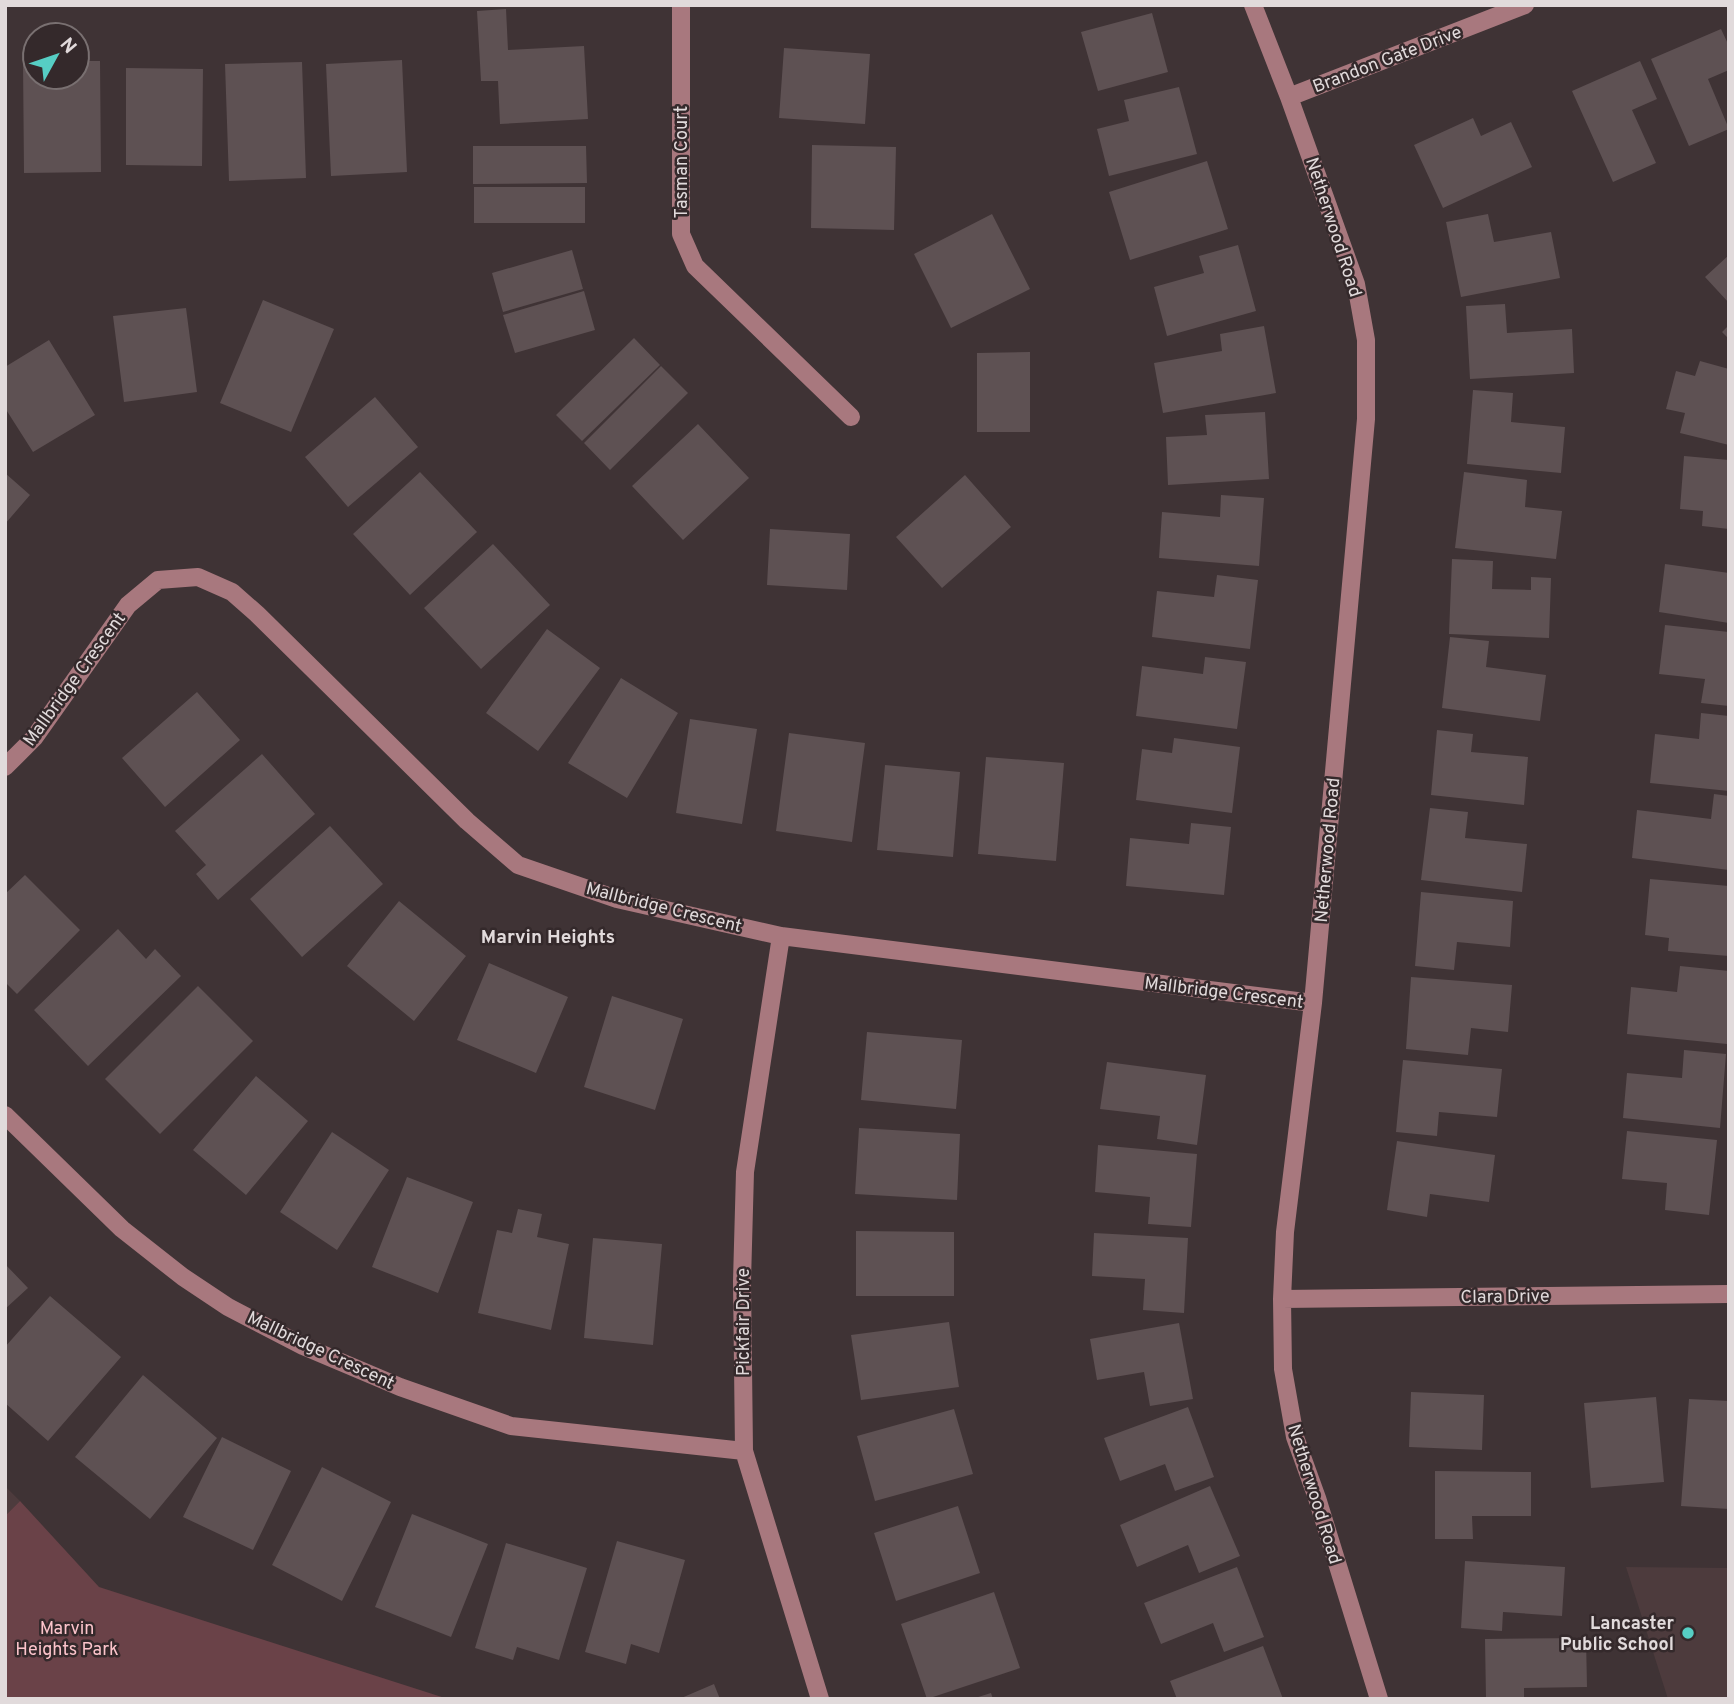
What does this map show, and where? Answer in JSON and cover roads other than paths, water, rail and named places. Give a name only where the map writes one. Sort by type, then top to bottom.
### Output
[{"type":"street","name":"Tasman Court","points":[[681,5],[681,234],[695,266],[851,417]]},
{"type":"street","name":"Netherwood Road","points":[[1253,5],[1356,284],[1366,340],[1366,419],[1313,1003],[1286,1232],[1282,1299],[1283,1369],[1295,1437],[1379,1699]]},
{"type":"street","name":"Brandon Gate Drive","points":[[1289,97],[1525,5]]},
{"type":"street","name":"Mallbridge Crescent","points":[[5,767],[34,738],[128,605],[158,580],[198,577],[232,592],[257,614],[467,821],[518,865],[617,899],[781,936],[1313,1003]]},
{"type":"street","name":"Pickfair Drive","points":[[781,936],[745,1172],[742,1281],[744,1451],[820,1699]]},
{"type":"street","name":"Mallbridge Crescent","points":[[5,1115],[122,1229],[183,1278],[228,1307],[303,1346],[400,1387],[511,1426],[744,1451]]},
{"type":"street","name":"Clara Drive","points":[[1282,1299],[1729,1294]]},
{"type":"place","name":"Lancaster Public School","points":[[1688,1633]]},
{"type":"district","name":"Marvin Heights","points":[[548,936]]},
{"type":"park label","name":"Marvin Heights Park","points":[[67,1638]]}]
